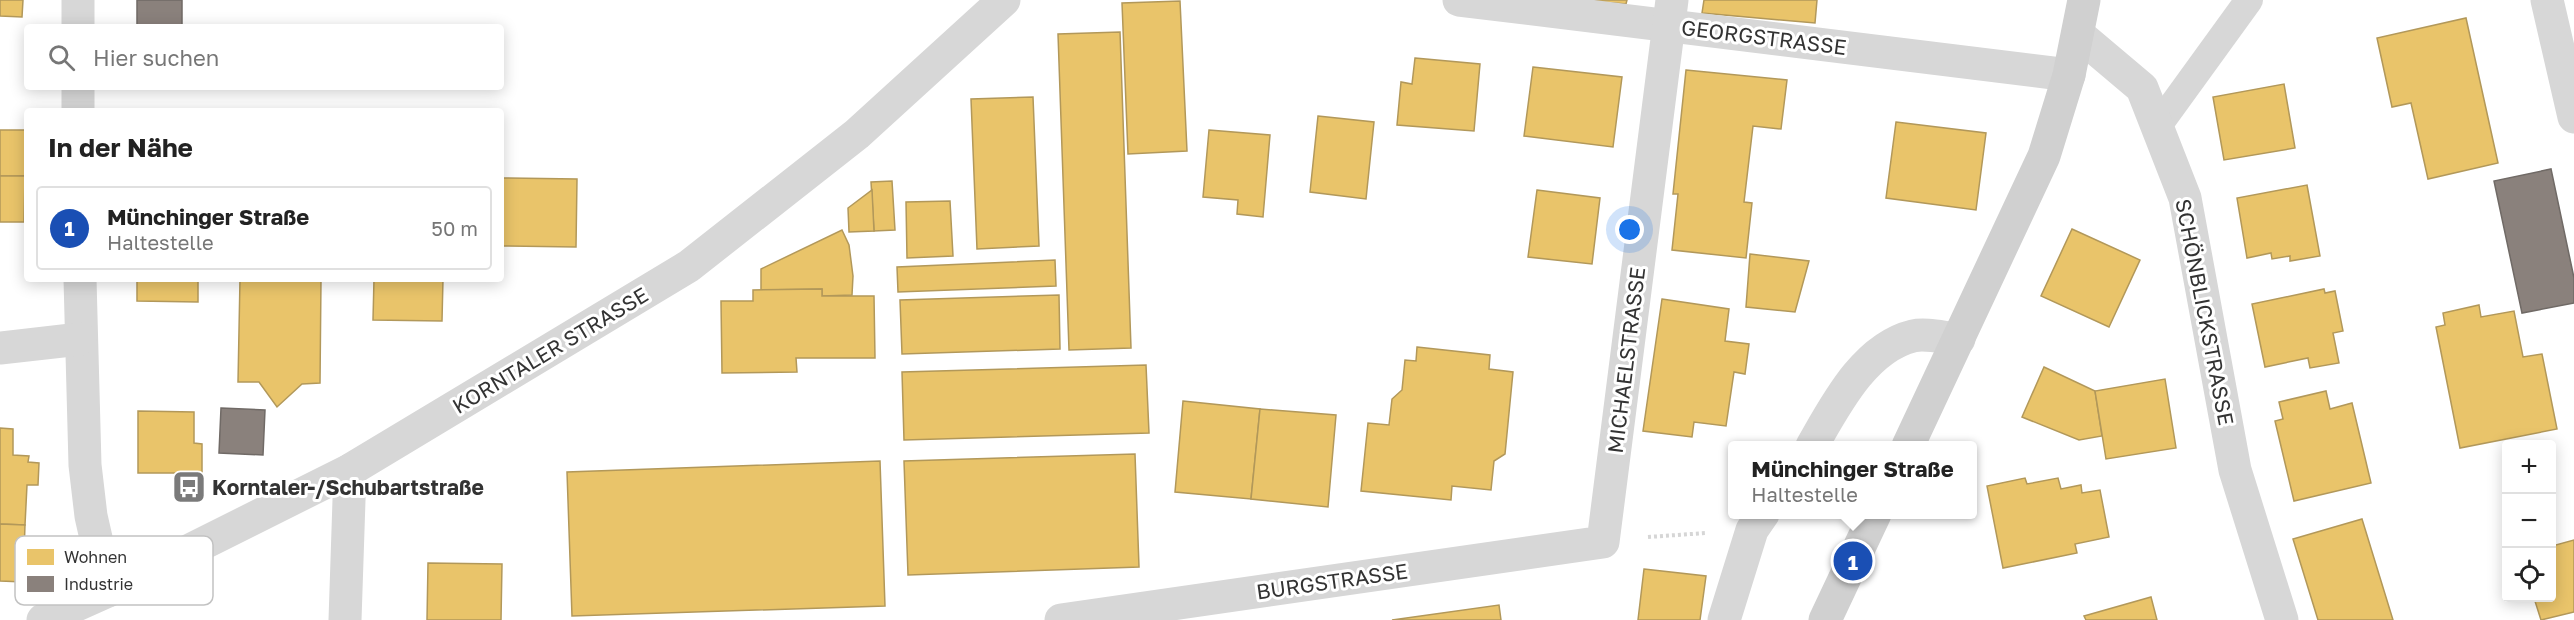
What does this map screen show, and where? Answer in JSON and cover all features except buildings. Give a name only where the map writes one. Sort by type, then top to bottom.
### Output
[{"type":"main road","points":[[1910,441],[2044,156],[2069,75],[2084,0]]},
{"type":"main road","points":[[1825,620],[1873,519]]},
{"type":"street","points":[[78,0],[78,24]]},
{"type":"street","name":"KORNTALER STRASSE","points":[[213,538],[350,470],[689,266],[857,134],[1004,0]]},
{"type":"street","name":"GEORGSTRASSE","points":[[1459,0],[1670,13],[2069,75]]},
{"type":"street","points":[[2547,0],[2574,117]]},
{"type":"street","name":"MICHAELSTRASSE","points":[[1603,542],[1670,13]]},
{"type":"street","name":"SCHÖNBLICKSTRASSE","points":[[2078,34],[2142,88],[2186,198],[2235,470],[2282,620]]},
{"type":"street","points":[[78,90],[78,108]]},
{"type":"street","points":[[80,282],[85,465],[96,536]]},
{"type":"street","points":[[1815,441],[1844,390],[1883,350],[1914,336],[1959,339]]},
{"type":"street","points":[[0,348],[80,339]]},
{"type":"street","points":[[345,620],[350,470]]},
{"type":"street","points":[[1724,620],[1757,522]]},
{"type":"street","name":"BURGSTRASSE","points":[[1061,620],[1603,542]]},
{"type":"street","name":"KORNTALER STRASSE","points":[[43,620],[77,605]]},
{"type":"lane","points":[[2157,127],[2249,0]]},
{"type":"path","points":[[1603,542],[1757,522]]},
{"type":"place","name":"Korntaler-/Schubartstraße","points":[[189,487]]},
{"type":"place","name":"Münchinger Straße","points":[[1853,561]]}]
